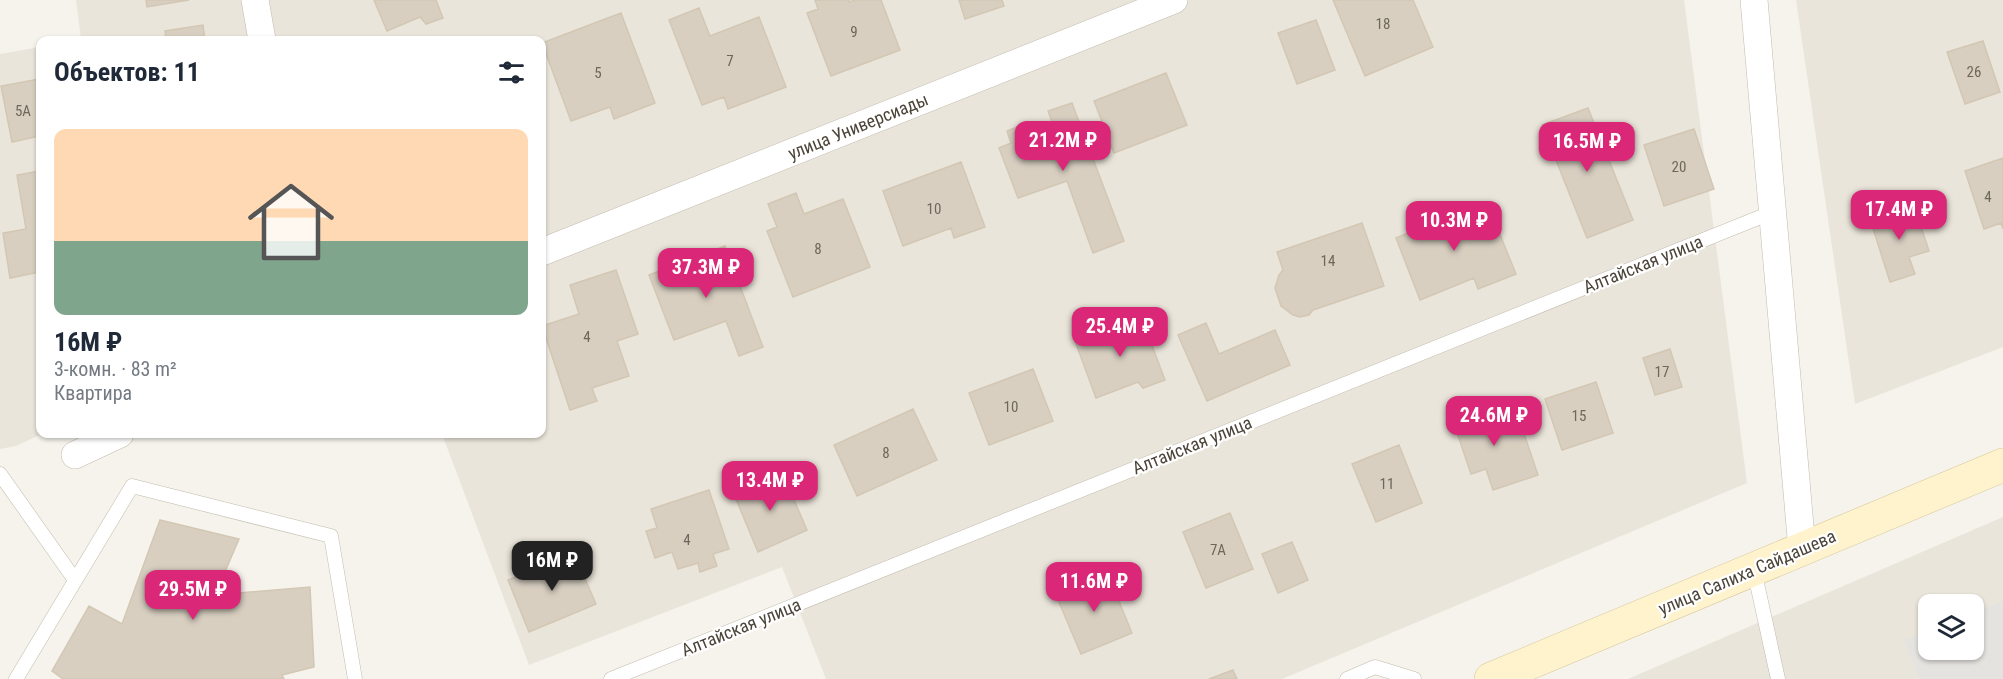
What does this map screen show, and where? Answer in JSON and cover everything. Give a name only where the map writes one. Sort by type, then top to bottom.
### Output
[{"type":"street","points":[[255,0],[261,36]]},
{"type":"street","name":"улица Универсиады","points":[[546,250],[1174,0]]},
{"type":"street","points":[[1754,0],[1802,549]]},
{"type":"street","points":[[75,454],[111,438]]},
{"type":"street","name":"улица Салиха Сайдашева","points":[[1491,679],[2003,465]]},
{"type":"lane","name":"Алтайская улица","points":[[611,679],[1773,212]]},
{"type":"lane","points":[[0,474],[75,580]]},
{"type":"lane","points":[[16,679],[132,486],[331,536],[355,679]]},
{"type":"lane","points":[[1754,569],[1778,679]]},
{"type":"lane","points":[[1347,679],[1375,668],[1414,679]]},
{"type":"shaded area","points":[[76,0],[1684,0],[1747,483],[1282,679],[826,679],[782,567],[529,665],[444,438],[546,438],[546,36],[81,36]]},
{"type":"shaded area","points":[[1796,0],[2003,0],[2003,347],[1855,404]]},
{"type":"shaded area","points":[[36,48],[36,437],[16,446],[0,449],[0,54]]},
{"type":"shaded area","points":[[2003,517],[2003,679],[1628,679]]},
{"type":"shaded area","points":[[2003,601],[2003,679],[1920,679],[1904,640],[1918,635],[1918,660],[1984,660],[1984,609]]},
{"type":"building","points":[[146,0],[189,0],[147,7]]},
{"type":"building","points":[[374,0],[436,0],[443,18],[426,24],[420,17],[387,31]]},
{"type":"building","points":[[815,0],[849,0],[849,2],[881,0],[900,50],[831,76],[807,13],[818,9]]},
{"type":"building","points":[[959,0],[1002,0],[1004,6],[965,19]]},
{"type":"building","points":[[1333,0],[1413,0],[1433,47],[1365,76]]},
{"type":"building","points":[[699,8],[710,36],[759,17],[786,87],[728,109],[724,97],[702,105],[669,20]]},
{"type":"building","points":[[621,13],[655,103],[614,119],[610,107],[571,121],[546,54],[546,41]]},
{"type":"building","points":[[1316,20],[1335,70],[1297,84],[1278,33]]},
{"type":"building","points":[[203,25],[204,36],[166,36],[165,31]]},
{"type":"building","points":[[1983,41],[2000,92],[1965,104],[1947,52]]},
{"type":"building","points":[[1166,73],[1187,125],[1114,153],[1094,101]]},
{"type":"building","points":[[36,80],[36,137],[12,142],[1,86]]},
{"type":"building","points":[[1072,103],[1124,241],[1093,253],[1067,181],[1018,198],[999,148],[1011,143],[1007,131],[1031,122],[1035,134],[1054,127],[1048,111]]},
{"type":"building","points":[[1588,108],[1633,220],[1587,238],[1542,125]]},
{"type":"building","points":[[1694,129],[1714,189],[1664,206],[1644,145]]},
{"type":"building","points":[[2003,158],[2003,229],[2001,223],[1984,229],[1965,171]]},
{"type":"building","points":[[961,162],[985,227],[954,238],[951,228],[903,246],[883,191]]},
{"type":"building","points":[[36,172],[36,273],[10,278],[3,233],[26,229],[17,175]]},
{"type":"building","points":[[796,193],[804,214],[843,199],[870,267],[793,297],[767,231],[777,227],[768,204]]},
{"type":"building","points":[[1914,205],[1929,251],[1909,257],[1915,274],[1890,282],[1870,219]]},
{"type":"building","points":[[1490,210],[1516,274],[1478,289],[1474,278],[1420,300],[1396,238],[1413,231],[1409,220],[1432,211],[1435,219],[1457,211],[1461,221]]},
{"type":"building","points":[[1362,223],[1384,286],[1313,310],[1309,315],[1300,317],[1281,306],[1275,288],[1283,270],[1277,252]]},
{"type":"building","points":[[725,246],[763,347],[739,356],[726,321],[674,340],[649,275]]},
{"type":"building","points":[[616,270],[638,334],[617,341],[629,376],[592,388],[597,401],[570,410],[546,338],[546,325],[579,314],[570,285]]},
{"type":"building","points":[[1141,316],[1165,380],[1143,388],[1138,382],[1096,398],[1075,341]]},
{"type":"building","points":[[1206,323],[1219,354],[1275,330],[1290,365],[1207,401],[1178,335]]},
{"type":"building","points":[[1670,349],[1682,387],[1655,395],[1643,358]]},
{"type":"building","points":[[1033,369],[1053,421],[989,445],[969,393]]},
{"type":"building","points":[[1596,382],[1613,433],[1562,450],[1545,399]]},
{"type":"building","points":[[1467,400],[1476,426],[1517,413],[1538,475],[1493,490],[1486,469],[1471,474],[1448,406]]},
{"type":"building","points":[[913,409],[937,460],[857,496],[834,445]]},
{"type":"building","points":[[1399,445],[1422,503],[1376,522],[1352,464]]},
{"type":"building","points":[[782,472],[807,530],[758,552],[733,492]]},
{"type":"building","points":[[709,490],[729,549],[713,554],[717,566],[700,572],[698,563],[678,569],[672,552],[655,558],[646,531],[657,528],[651,509]]},
{"type":"building","points":[[1230,513],[1253,569],[1206,588],[1183,532]]},
{"type":"building","points":[[160,520],[239,539],[215,595],[310,587],[314,667],[282,675],[284,679],[63,679],[52,671],[89,606],[122,624]]},
{"type":"building","points":[[1292,542],[1308,580],[1278,593],[1262,554]]},
{"type":"building","points":[[574,553],[596,604],[529,632],[508,580]]},
{"type":"building","points":[[1107,572],[1132,633],[1081,654],[1055,593]]},
{"type":"building","points":[[1233,670],[1237,679],[1209,679]]}]
